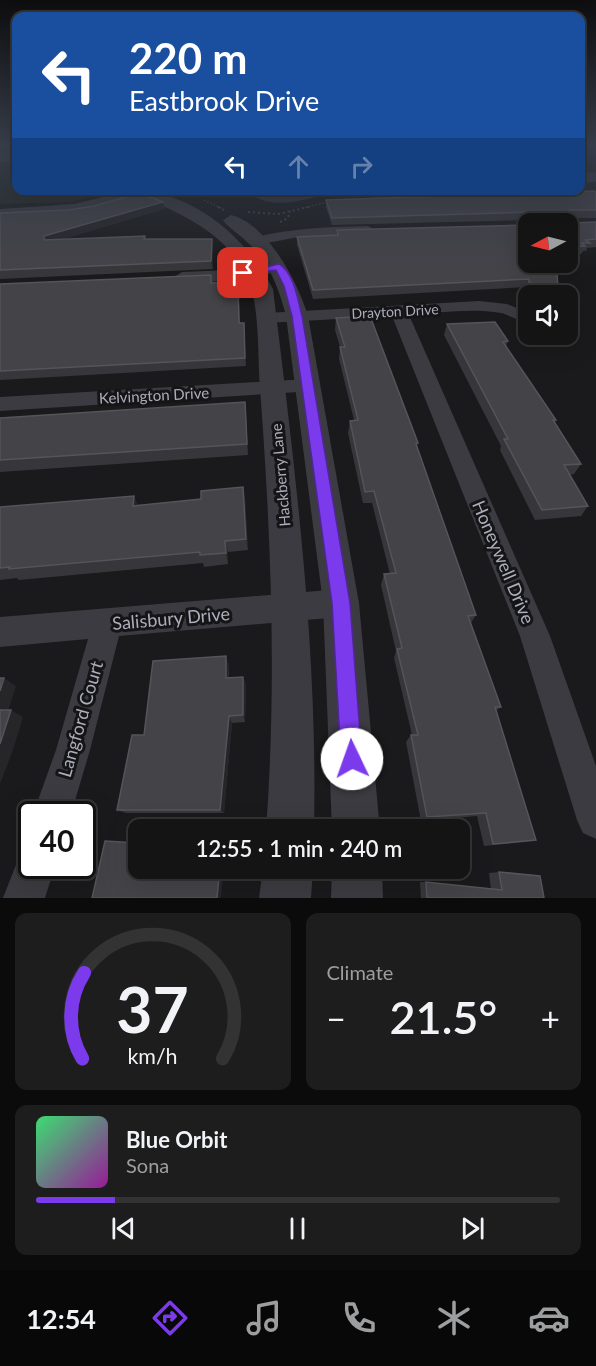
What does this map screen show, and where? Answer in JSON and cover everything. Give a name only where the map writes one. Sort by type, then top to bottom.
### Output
[{"type":"street","points":[[0,213],[84,207],[131,195]]},
{"type":"street","points":[[161,195],[215,211],[234,222],[264,260],[289,286],[297,316],[341,603],[355,819]]},
{"type":"street","points":[[168,278],[230,275],[264,260],[272,237],[310,232],[379,230]]},
{"type":"street","name":"Hackberry Lane","points":[[264,260],[263,289],[292,607],[293,797],[291,819]]},
{"type":"street","name":"Drayton Drive","points":[[266,318],[479,306],[507,309],[518,314]]},
{"type":"street","name":"Honeywell Drive","points":[[398,310],[536,636],[596,820]]},
{"type":"street","name":"Kelvington Drive","points":[[0,404],[308,386]]},
{"type":"street","name":"Salisbury Drive","points":[[0,632],[341,603]]},
{"type":"street","name":"Langford Court","points":[[56,801],[73,750],[107,624]]},
{"type":"street","points":[[24,898],[31,879]]},
{"type":"street","points":[[285,898],[287,879]]},
{"type":"street","points":[[357,879],[357,898]]},
{"type":"path","points":[[399,198],[427,195]]},
{"type":"path","points":[[354,199],[381,198]]},
{"type":"path","points":[[241,212],[278,214],[317,203],[334,201]]},
{"type":"shaded area","points":[[0,186],[12,186],[12,195],[95,195],[70,202],[0,204]]},
{"type":"building","points":[[585,191],[596,192],[596,210],[570,210],[566,213],[332,218],[326,200],[475,195],[585,195]]},
{"type":"building","points":[[133,195],[145,195],[163,202],[44,236],[44,240],[145,236],[144,239],[212,239],[211,261],[0,270],[0,213],[69,210],[94,206]]},
{"type":"building","points":[[596,222],[596,239],[586,240],[590,243],[582,243],[585,246],[578,246],[578,223]]},
{"type":"building","points":[[518,225],[518,273],[557,273],[558,285],[529,283],[529,279],[313,290],[297,237],[338,235],[337,230]]},
{"type":"building","points":[[211,275],[211,283],[238,282],[239,323],[244,323],[245,358],[0,371],[0,284]]},
{"type":"building","points":[[370,316],[418,443],[416,444],[476,615],[468,616],[501,707],[495,707],[536,840],[493,844],[486,813],[427,817],[411,735],[418,735],[397,649],[402,648],[384,574],[396,573],[374,491],[365,492],[350,421],[358,420],[340,347],[345,347],[336,318]]},
{"type":"building","points":[[495,322],[508,341],[503,342],[556,420],[553,420],[581,464],[564,465],[588,506],[542,510],[504,439],[508,439],[447,324]]},
{"type":"building","points":[[245,402],[247,444],[0,460],[0,418]]},
{"type":"building","points":[[243,487],[246,539],[225,541],[226,553],[200,555],[200,552],[0,568],[0,507],[134,496],[133,506],[201,499],[201,491]]},
{"type":"building","points":[[226,656],[226,678],[243,677],[243,715],[229,716],[220,810],[117,810],[132,735],[144,735],[153,661]]},
{"type":"building","points":[[0,678],[4,678],[0,691]]},
{"type":"building","points":[[0,710],[11,710],[0,744]]},
{"type":"building","points":[[105,841],[128,842],[128,879],[219,879],[217,898],[92,898]]},
{"type":"building","points":[[499,872],[540,876],[544,898],[427,898],[426,882],[502,890]]},
{"type":"waterway","points":[[266,195],[278,197],[297,195]]},
{"type":"route","points":[[243,273],[279,267],[289,286],[297,316],[341,603],[352,759]]}]
